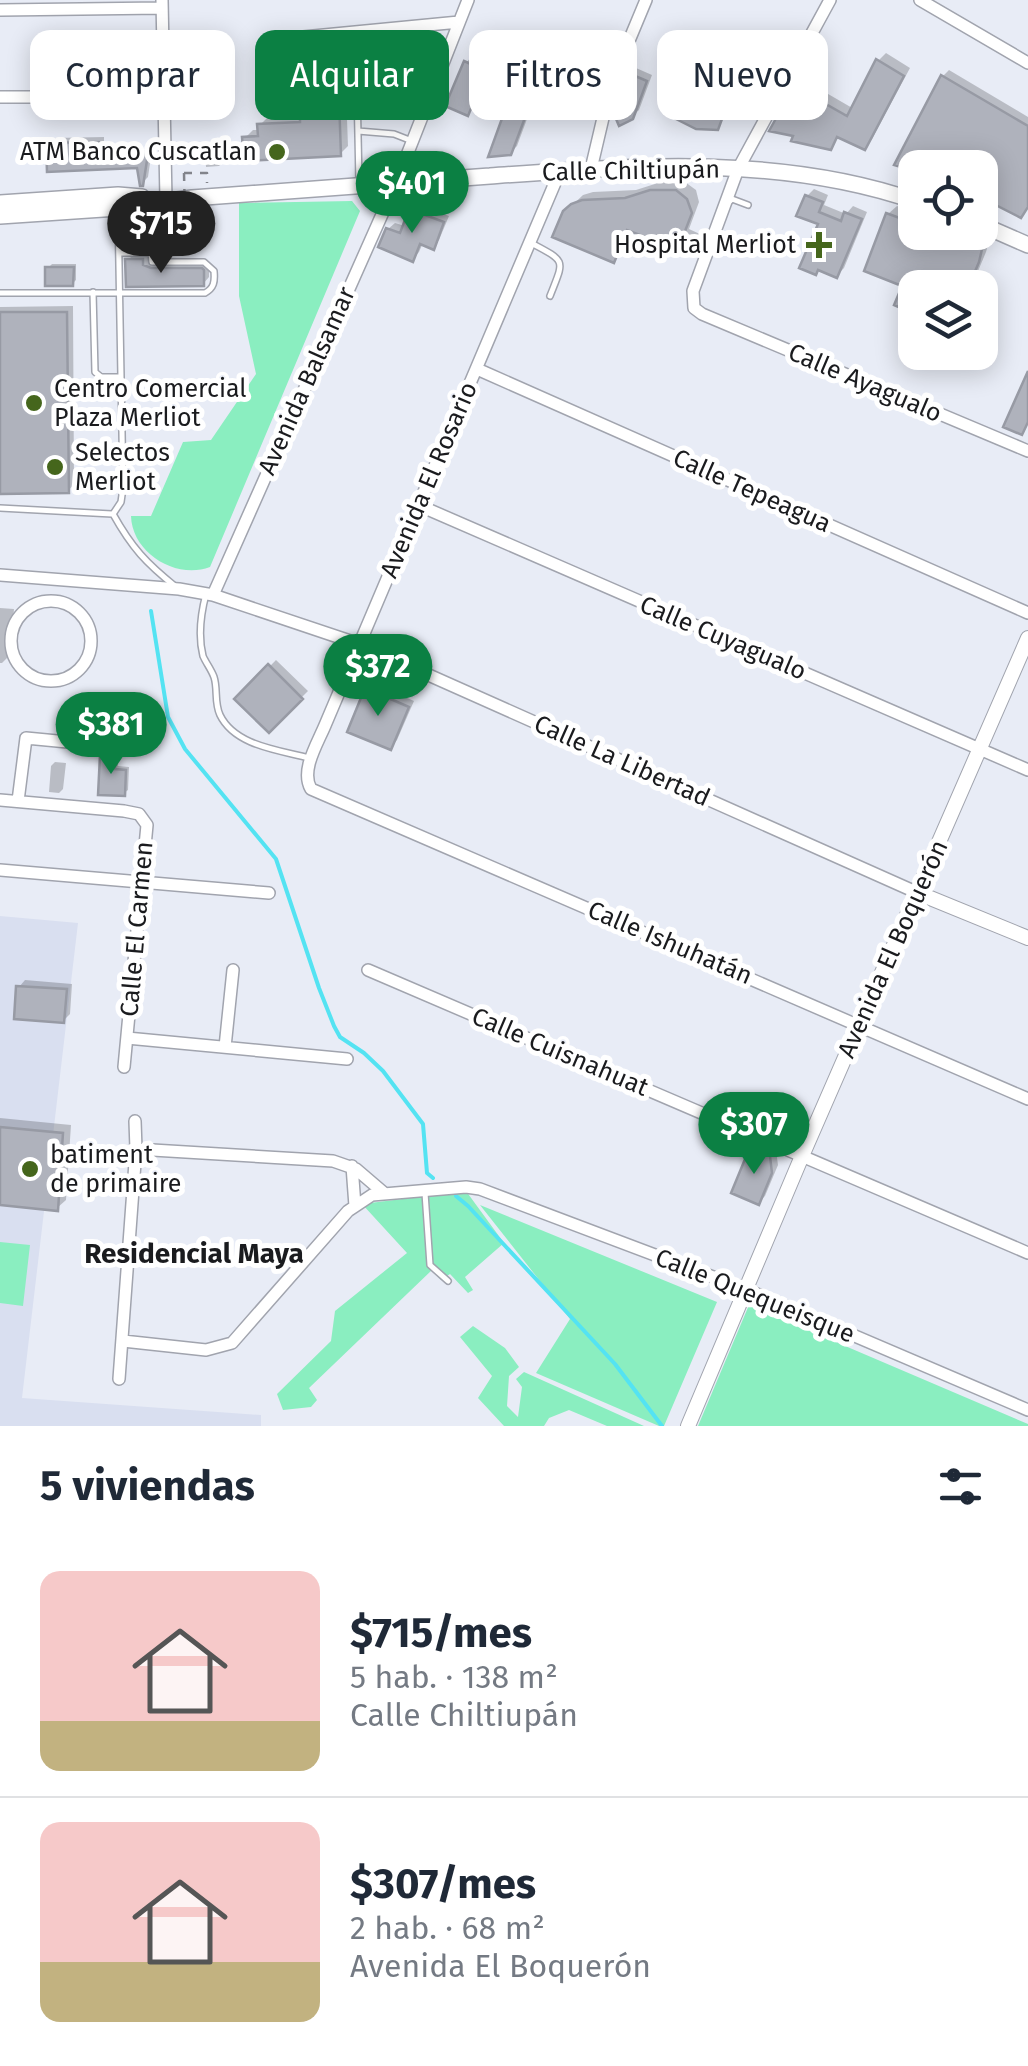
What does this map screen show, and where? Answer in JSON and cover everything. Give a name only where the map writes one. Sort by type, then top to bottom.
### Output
[{"type":"main road","name":"Calle Chiltiupán","points":[[0,216],[396,182],[649,166],[812,176],[898,197]]},
{"type":"main road","name":"Calle Chiltiupán","points":[[0,203],[118,195],[166,200]]},
{"type":"main road","points":[[998,232],[1028,245]]},
{"type":"street","name":"Avenida Balsamar","points":[[449,47],[468,0]]},
{"type":"street","points":[[591,169],[611,84],[646,0]]},
{"type":"street","points":[[723,205],[830,0]]},
{"type":"street","points":[[920,0],[1028,64]]},
{"type":"street","points":[[0,10],[162,4],[162,30]]},
{"type":"street","points":[[376,30],[459,22]]},
{"type":"street","points":[[0,98],[30,98]]},
{"type":"street","points":[[164,120],[166,200]]},
{"type":"street","name":"Avenida Balsamar","points":[[209,594],[396,182],[420,120]]},
{"type":"street","name":"Avenida El Rosario","points":[[311,789],[306,776],[359,644],[530,242],[566,170]]},
{"type":"street","name":"Calle Ayagualo","points":[[723,205],[693,291],[694,308],[1028,451]]},
{"type":"street","name":"Calle Tepeagua","points":[[477,369],[1028,613]]},
{"type":"street","name":"Calle Cuyagualo","points":[[418,506],[1028,770]]},
{"type":"street","name":"Calle La Libertad","points":[[0,575],[209,594],[359,644],[918,893],[1028,938]]},
{"type":"street","points":[[49,601],[51,579]]},
{"type":"street","points":[[49,601],[77,610],[86,620],[92,645],[81,669],[71,677],[46,682],[22,670],[10,645],[17,619],[27,609],[49,601]]},
{"type":"street","name":"Avenida El Boquerón","points":[[688,1426],[1028,638]]},
{"type":"street","points":[[18,801],[26,738],[109,746]]},
{"type":"street","name":"Calle Ishuhatán","points":[[311,789],[1028,1099]]},
{"type":"street","name":"Calle El Carmen","points":[[0,800],[139,814],[147,825],[124,1067]]},
{"type":"street","points":[[0,870],[269,893]]},
{"type":"street","points":[[225,1047],[233,970]]},
{"type":"street","name":"Calle Cuisnahuat","points":[[368,970],[1028,1253]]},
{"type":"street","points":[[127,1038],[348,1058]]},
{"type":"street","points":[[119,1379],[136,1148],[134,1121]]},
{"type":"street","points":[[136,1148],[333,1161],[352,1166],[384,1192]]},
{"type":"street","points":[[352,1166],[354,1206]]},
{"type":"street","name":"Calle Quequeisque","points":[[425,1190],[480,1188],[745,1289],[1028,1410]]},
{"type":"street","points":[[122,1341],[206,1350],[232,1343],[354,1206],[384,1192],[425,1190]]},
{"type":"lane","points":[[358,120],[359,185]]},
{"type":"lane","points":[[358,131],[394,134],[412,141]]},
{"type":"lane","points":[[723,205],[732,200],[748,204]]},
{"type":"lane","points":[[113,514],[121,502],[123,438],[118,208]]},
{"type":"lane","points":[[530,242],[561,262],[550,296]]},
{"type":"lane","points":[[0,293],[211,290],[214,271],[204,262],[152,262],[152,252],[119,253]]},
{"type":"lane","points":[[93,292],[94,372],[101,377],[120,377]]},
{"type":"lane","points":[[0,508],[113,514]]},
{"type":"lane","points":[[113,514],[128,542],[149,566],[179,589]]},
{"type":"lane","points":[[209,594],[201,611],[201,639],[222,718],[233,732],[259,745],[312,759]]},
{"type":"lane","points":[[425,1190],[430,1265],[448,1282]]},
{"type":"path","points":[[185,218],[184,174],[207,173],[208,182]]},
{"type":"shaded area","points":[[0,916],[78,923],[22,1398],[261,1415],[261,1426],[0,1426]]},
{"type":"green space","points":[[352,201],[360,211],[210,567],[183,570],[158,560],[139,541],[131,516],[151,516],[183,442],[211,440],[256,374],[239,296],[239,203]]},
{"type":"green space","points":[[466,1191],[504,1243],[465,1277],[473,1290],[468,1293],[450,1274],[441,1280],[432,1270],[309,1388],[317,1400],[311,1407],[283,1410],[277,1394],[331,1341],[335,1311],[407,1253],[362,1204]]},
{"type":"green space","points":[[480,1205],[717,1302],[664,1426],[536,1373],[570,1319]]},
{"type":"green space","points":[[0,1242],[30,1245],[23,1306],[0,1303]]},
{"type":"green space","points":[[749,1305],[1028,1424],[1028,1426],[698,1426]]},
{"type":"green space","points":[[473,1326],[505,1348],[519,1367],[509,1376],[507,1406],[518,1417],[522,1387],[516,1379],[524,1372],[644,1426],[607,1426],[569,1410],[549,1418],[544,1426],[504,1426],[478,1398],[492,1376],[460,1337]]},
{"type":"building","points":[[876,59],[904,76],[865,150],[837,137],[831,150],[791,141],[793,136],[769,131],[775,120],[828,120],[828,105],[847,116]]},
{"type":"building","points":[[464,61],[469,63],[468,116],[449,108],[449,97]]},
{"type":"building","points":[[941,75],[1028,126],[1028,207],[1021,218],[998,206],[998,150],[902,150]]},
{"type":"building","points":[[637,77],[647,81],[637,108]]},
{"type":"building","points":[[340,120],[341,156],[244,161],[242,137],[258,136],[257,124]]},
{"type":"building","points":[[501,120],[524,120],[511,155],[488,157]]},
{"type":"building","points":[[678,120],[722,120],[718,130],[696,129]]},
{"type":"building","points":[[99,142],[100,156],[148,154],[143,186],[137,168],[47,172],[46,143]]},
{"type":"building","points":[[650,190],[676,190],[687,199],[692,213],[682,239],[695,244],[690,254],[627,230],[614,263],[552,237],[563,211],[571,204],[625,198]]},
{"type":"building","points":[[805,195],[823,202],[819,212],[841,221],[844,212],[862,219],[837,278],[799,268],[818,224],[796,216]]},
{"type":"building","points":[[409,209],[444,222],[434,250],[420,244],[413,262],[378,247],[386,228],[400,233]]},
{"type":"building","points":[[886,213],[898,217],[898,250],[982,250],[976,270],[898,270],[898,284],[864,271]]},
{"type":"building","points":[[125,259],[143,259],[143,265],[151,268],[202,268],[204,286],[126,287]]},
{"type":"building","points":[[45,267],[74,267],[73,286],[45,286]]},
{"type":"building","name":"Centro Comercial Plaza Merliot","points":[[0,312],[67,312],[69,493],[0,494]]},
{"type":"building","points":[[1028,371],[1028,422],[1022,435],[1003,427]]},
{"type":"building","points":[[268,664],[303,699],[269,733],[234,699]]},
{"type":"building","points":[[365,688],[409,707],[391,750],[347,732]]},
{"type":"building","points":[[116,754],[115,769],[126,770],[125,796],[98,795],[100,755]]},
{"type":"building","points":[[16,986],[67,989],[64,1023],[14,1019]]},
{"type":"building","name":"batiment de primaire","points":[[0,1127],[63,1133],[58,1211],[0,1205]]},
{"type":"building","points":[[750,1147],[770,1156],[772,1173],[759,1205],[731,1193]]},
{"type":"waterway","points":[[151,611],[168,717],[185,749],[276,859],[334,1026],[340,1037],[383,1071],[423,1124],[427,1173],[433,1178]]},
{"type":"waterway","points":[[456,1196],[615,1364],[662,1426]]},
{"type":"place","name":"ATM Banco Cuscatlan","points":[[277,152]]},
{"type":"place","name":"Hospital Merliot","points":[[819,245]]},
{"type":"place","name":"Centro Comercial Plaza Merliot","points":[[34,403]]},
{"type":"place","name":"Selectos Merliot","points":[[55,467]]},
{"type":"place","name":"batiment de primaire","points":[[30,1169]]},
{"type":"district","name":"Residencial Maya","points":[[194,1253]]}]
